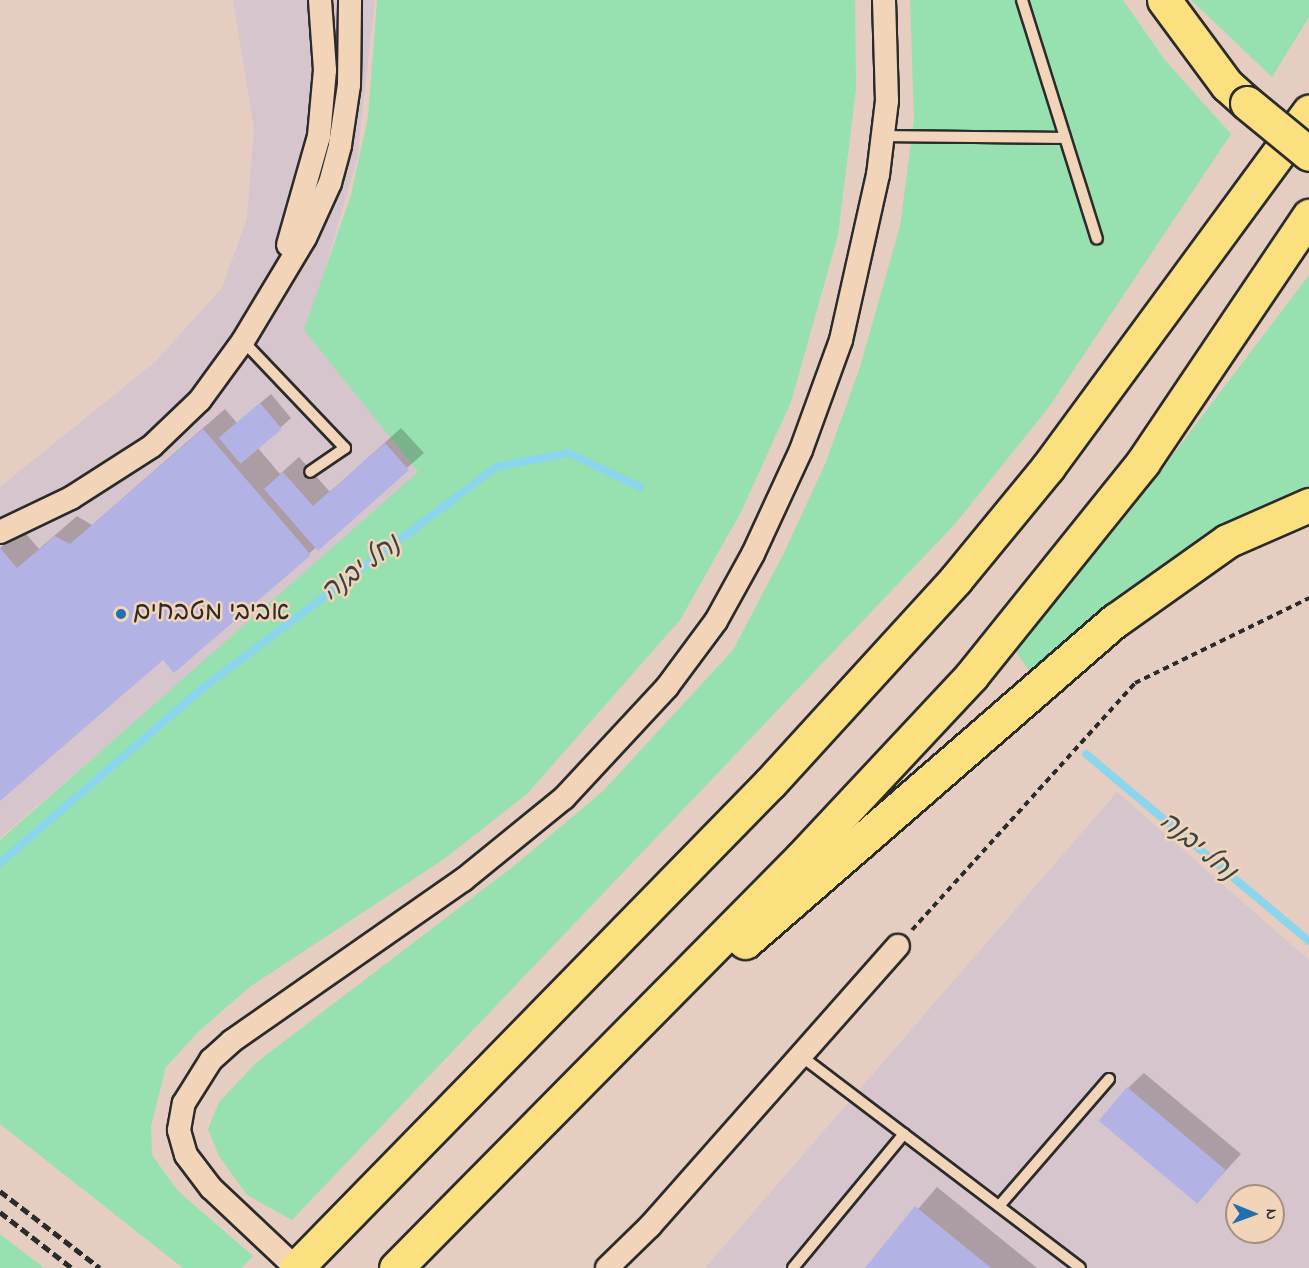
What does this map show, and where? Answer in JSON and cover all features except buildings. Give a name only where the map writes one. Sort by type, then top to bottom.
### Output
[{"type":"highway","points":[[1164,0],[1227,85],[1309,154]]},
{"type":"highway","points":[[296,1268],[770,783],[956,579],[1048,467],[1309,112]]},
{"type":"highway","points":[[396,1268],[894,761],[1028,609],[1150,453],[1309,216]]},
{"type":"highway","points":[[547,1115],[1116,620],[1227,541],[1309,505]]},
{"type":"street","points":[[274,286],[319,136],[325,70],[320,0]]},
{"type":"street","points":[[0,532],[71,498],[152,446],[200,400],[243,341],[274,286],[305,238],[330,183],[340,145],[349,85],[350,0]]},
{"type":"street","points":[[296,1268],[211,1188],[186,1155],[179,1130],[184,1103],[194,1082],[211,1060],[240,1035],[463,880],[564,798],[667,687],[716,621],[753,554],[801,450],[841,340],[863,252],[883,136],[887,101],[882,6]]},
{"type":"street","points":[[607,1268],[650,1226],[898,946]]},
{"type":"lane","points":[[1022,0],[1096,239]]},
{"type":"lane","points":[[883,136],[1065,138]]},
{"type":"lane","points":[[243,341],[345,448],[309,472]]},
{"type":"lane","points":[[801,1056],[1080,1268]]},
{"type":"lane","points":[[999,1206],[1109,1079]]},
{"type":"lane","points":[[793,1268],[904,1134]]},
{"type":"path","points":[[898,946],[1135,683],[1309,598]]},
{"type":"shaded area","points":[[233,0],[375,0],[357,159],[307,331],[420,475],[0,838],[0,487],[156,361],[222,288],[247,218],[254,128]]},
{"type":"shaded area","points":[[1117,792],[1309,960],[1309,1268],[705,1268]]},
{"type":"green space","points":[[377,0],[855,0],[856,88],[838,235],[791,402],[741,512],[680,620],[527,794],[444,859],[251,986],[199,1031],[166,1067],[151,1126],[152,1155],[178,1191],[253,1256],[241,1268],[183,1268],[0,1124],[0,840],[418,472],[304,330],[351,195],[368,117]]},
{"type":"green space","points":[[910,0],[1123,0],[1164,59],[1231,134],[1049,407],[955,524],[292,1220],[247,1195],[219,1156],[208,1129],[219,1102],[257,1062],[514,866],[603,791],[733,650],[784,553],[826,462],[860,367],[900,226],[914,119]]},
{"type":"green space","points":[[1191,0],[1309,0],[1309,17],[1272,77]]},
{"type":"green space","points":[[1309,275],[1309,492],[1032,675],[1015,650],[1128,514]]},
{"type":"green space","points":[[0,1234],[44,1268],[0,1268]]},
{"type":"waterway","name":"נחל יבנה","points":[[0,863],[203,688],[496,467],[569,453],[640,487]]},
{"type":"waterway","name":"נחל יבנה","points":[[1086,754],[1309,941]]},
{"type":"railway","points":[[0,1191],[100,1268]]},
{"type":"railway","points":[[0,1212],[72,1268]]},
{"type":"place","name":"אביבי מטבחים","points":[[121,614]]}]
